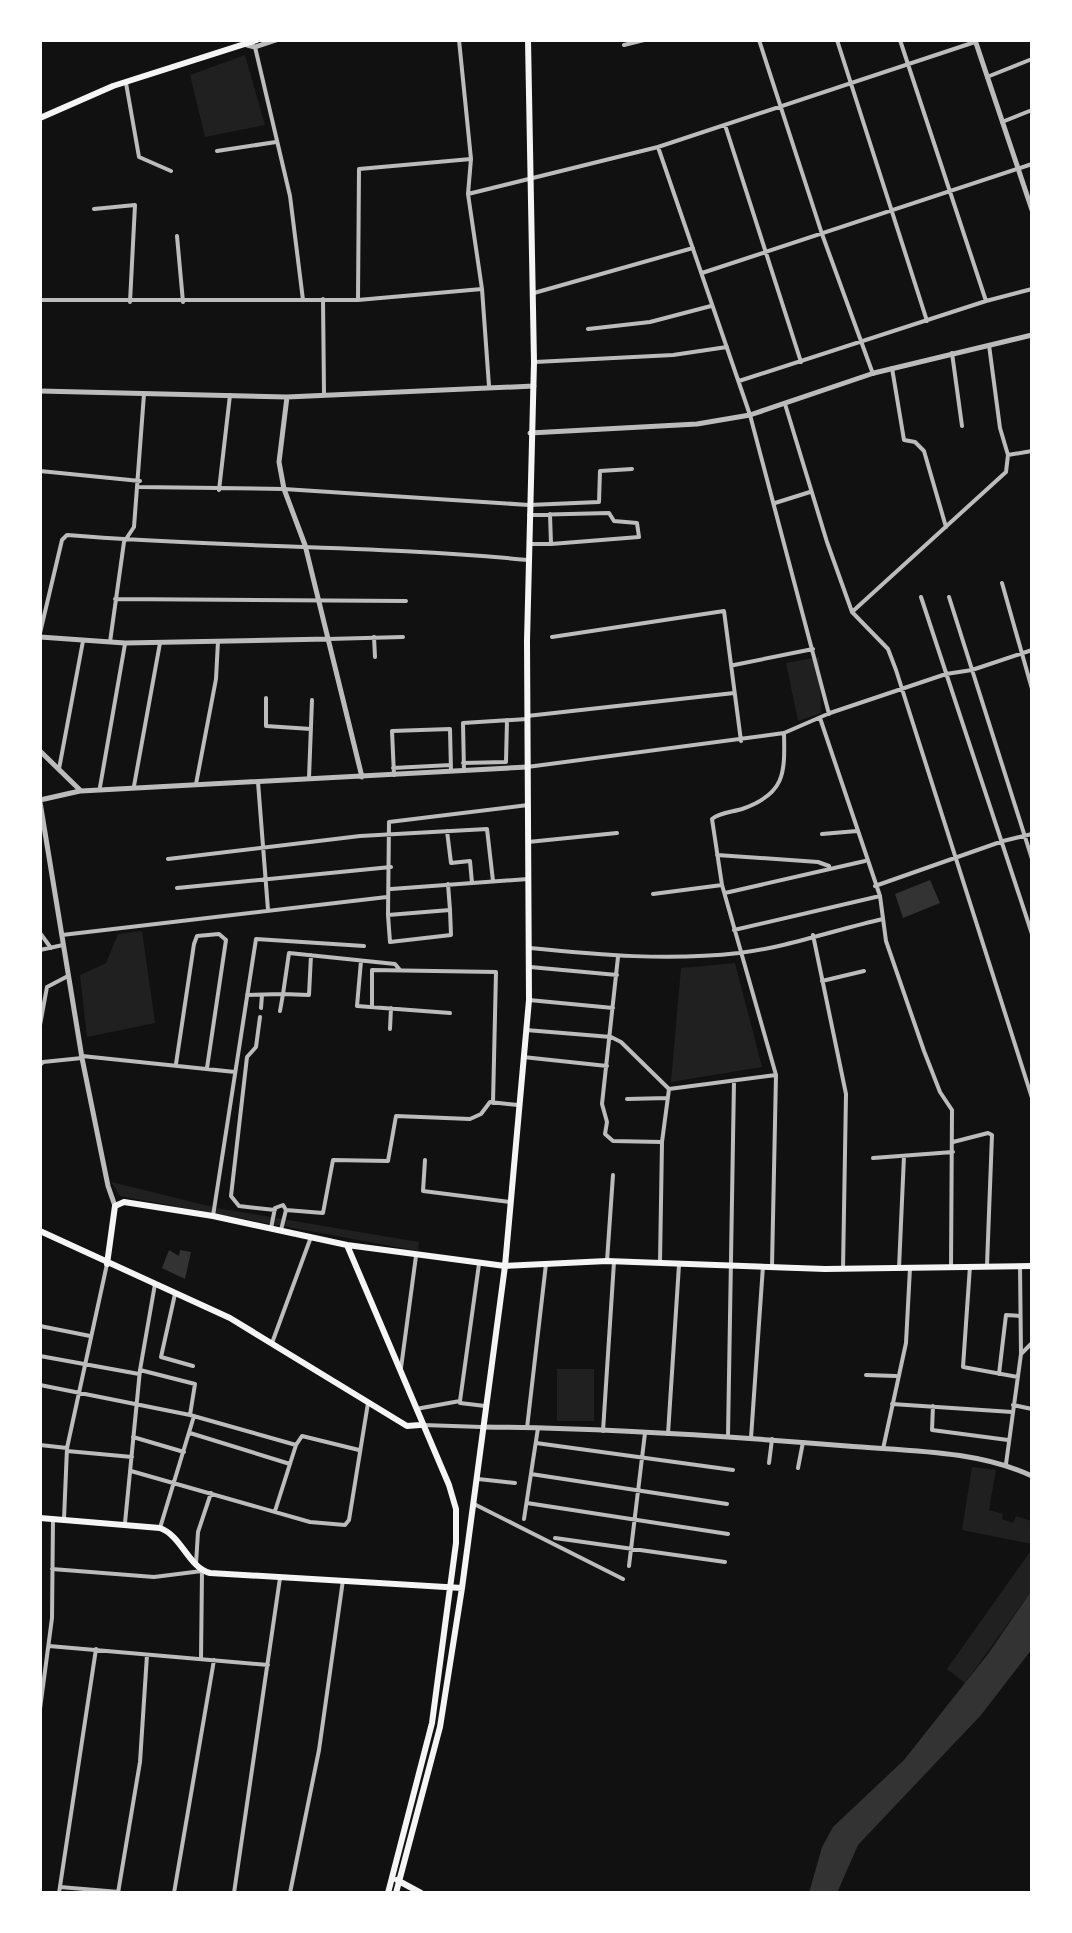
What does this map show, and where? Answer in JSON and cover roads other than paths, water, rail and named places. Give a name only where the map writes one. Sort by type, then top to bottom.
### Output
[{"type":"main road","points":[[393,1892],[399,1881],[440,1727],[462,1588],[505,1266],[529,1000],[528,544],[534,293],[528,40]]},
{"type":"main road","points":[[40,118],[126,81],[246,42],[256,43]]},
{"type":"main road","points":[[107,1264],[115,1206],[129,1202],[213,1216],[347,1245],[505,1266],[611,1261],[843,1269],[1032,1266]]},
{"type":"main road","points":[[40,1231],[230,1318],[407,1426],[420,1425]]},
{"type":"main road","points":[[347,1245],[456,1509],[456,1543],[432,1723],[391,1876],[393,1892]]},
{"type":"main road","points":[[40,1518],[160,1528],[172,1535],[202,1571],[462,1588]]},
{"type":"main road","points":[[391,1876],[421,1893]]},
{"type":"street","points":[[276,40],[256,43],[290,196],[303,301]]},
{"type":"street","points":[[459,40],[471,159],[468,194],[482,289],[489,386]]},
{"type":"street","points":[[624,45],[644,40]]},
{"type":"street","points":[[759,40],[822,234],[873,374]]},
{"type":"street","points":[[837,40],[927,321]]},
{"type":"street","points":[[900,40],[986,301]]},
{"type":"street","points":[[468,194],[658,147],[975,41],[1032,210]]},
{"type":"street","points":[[987,77],[1032,59]]},
{"type":"street","points":[[126,81],[139,157],[171,171]]},
{"type":"street","points":[[1002,122],[1032,110]]},
{"type":"street","points":[[725,125],[801,362]]},
{"type":"street","points":[[217,151],[276,142]]},
{"type":"street","points":[[658,147],[750,415],[829,714]]},
{"type":"street","points":[[358,300],[359,169],[471,159]]},
{"type":"street","points":[[702,273],[1032,164]]},
{"type":"street","points":[[94,209],[135,205],[130,302]]},
{"type":"street","points":[[177,236],[183,302]]},
{"type":"street","points":[[534,293],[693,248]]},
{"type":"street","points":[[40,300],[358,300],[482,289]]},
{"type":"street","points":[[739,381],[1032,289]]},
{"type":"street","points":[[323,299],[324,393]]},
{"type":"street","points":[[588,329],[650,322],[711,306]]},
{"type":"street","points":[[530,433],[697,424],[750,415],[892,368],[1032,335]]},
{"type":"street","points":[[852,612],[1006,472],[1008,455],[1000,428],[989,345]]},
{"type":"street","points":[[534,362],[673,355],[727,347]]},
{"type":"street","points":[[952,353],[962,426]]},
{"type":"street","points":[[892,368],[904,440],[915,442],[924,451],[946,527]]},
{"type":"street","points":[[40,391],[287,397],[534,386]]},
{"type":"street","points":[[110,642],[124,542],[134,527],[144,394]]},
{"type":"street","points":[[219,490],[230,395]]},
{"type":"street","points":[[287,397],[279,462],[284,489],[305,545],[362,777]]},
{"type":"street","points":[[785,403],[852,612],[888,649],[903,690],[1032,1098]]},
{"type":"street","points":[[1008,455],[1032,451]]},
{"type":"street","points":[[40,471],[139,484],[219,490],[284,489],[529,505],[599,502],[600,471],[632,469]]},
{"type":"street","points":[[775,503],[811,491]]},
{"type":"street","points":[[528,544],[639,537],[640,532],[637,523],[614,521],[609,519],[609,513],[529,515]]},
{"type":"street","points":[[550,514],[551,544]]},
{"type":"street","points":[[403,637],[125,643],[40,635],[63,538],[67,535],[124,542],[419,549],[528,560]]},
{"type":"street","points":[[1002,583],[1032,689]]},
{"type":"street","points":[[921,597],[1032,934]]},
{"type":"street","points":[[949,597],[1032,859]]},
{"type":"street","points":[[115,599],[319,598],[406,601]]},
{"type":"street","points":[[552,637],[724,611],[734,665]]},
{"type":"street","points":[[374,637],[375,657]]},
{"type":"street","points":[[58,770],[83,641]]},
{"type":"street","points":[[196,784],[216,679],[218,641]]},
{"type":"street","points":[[100,787],[125,643]]},
{"type":"street","points":[[134,786],[160,643]]},
{"type":"street","points":[[741,741],[730,666],[813,649]]},
{"type":"street","points":[[394,772],[451,773],[527,767],[784,733],[829,714],[946,674],[972,670],[1032,650]]},
{"type":"street","points":[[464,772],[463,723],[734,693]]},
{"type":"street","points":[[266,698],[266,726],[311,729]]},
{"type":"street","points":[[309,778],[312,700]]},
{"type":"street","points":[[820,718],[865,861],[880,896],[886,941],[940,1092],[952,1110],[951,1268]]},
{"type":"street","points":[[462,763],[506,762],[507,720]]},
{"type":"street","points":[[394,772],[392,731],[450,729],[451,773]]},
{"type":"street","points":[[772,1266],[776,1075],[722,885],[712,818],[758,803],[774,790],[784,772],[784,733]]},
{"type":"street","points":[[40,751],[81,791]]},
{"type":"street","points":[[115,1206],[82,1057],[40,801],[100,787],[362,777],[451,765]]},
{"type":"street","points":[[258,782],[268,910]]},
{"type":"street","points":[[448,884],[451,935],[390,942],[387,897],[391,889],[389,822],[528,805]]},
{"type":"street","points":[[168,859],[389,835],[487,829],[493,881]]},
{"type":"street","points":[[447,831],[451,863],[470,861],[472,883]]},
{"type":"street","points":[[822,834],[857,831]]},
{"type":"street","points":[[528,842],[617,833]]},
{"type":"street","points":[[874,887],[1003,841],[1032,834]]},
{"type":"street","points":[[717,855],[818,862],[830,867]]},
{"type":"street","points":[[725,893],[865,861]]},
{"type":"street","points":[[177,888],[391,867]]},
{"type":"street","points":[[391,889],[528,879]]},
{"type":"street","points":[[653,894],[722,885]]},
{"type":"street","points":[[734,930],[880,896]]},
{"type":"street","points":[[62,935],[387,897]]},
{"type":"street","points":[[388,915],[450,910]]},
{"type":"street","points":[[530,948],[618,957],[680,958],[743,953],[883,919]]},
{"type":"street","points":[[40,933],[51,948]]},
{"type":"street","points":[[176,1064],[194,944],[197,936],[219,934],[226,940],[207,1068]]},
{"type":"street","points":[[813,935],[846,1094],[843,1269]]},
{"type":"street","points":[[213,1216],[257,938],[364,946]]},
{"type":"street","points":[[40,950],[63,945]]},
{"type":"street","points":[[280,1011],[287,954],[395,964],[401,972]]},
{"type":"street","points":[[247,995],[308,997],[311,955]]},
{"type":"street","points":[[618,957],[602,1104],[607,1138],[662,1142]]},
{"type":"street","points":[[361,961],[357,1006],[450,1013]]},
{"type":"street","points":[[530,967],[617,975]]},
{"type":"street","points":[[372,1007],[372,970],[496,972],[493,1103]]},
{"type":"street","points":[[822,981],[864,971]]},
{"type":"street","points":[[40,1025],[47,987],[68,976]]},
{"type":"street","points":[[261,1008],[262,995]]},
{"type":"street","points":[[529,1000],[613,1008]]},
{"type":"street","points":[[390,1029],[391,1008]]},
{"type":"street","points":[[260,1017],[256,1047],[247,1057],[231,1196],[239,1206],[275,1210]]},
{"type":"street","points":[[526,1030],[611,1037],[621,1042],[669,1089]]},
{"type":"street","points":[[40,1065],[82,1057],[235,1072]]},
{"type":"street","points":[[523,1057],[607,1066]]},
{"type":"street","points":[[669,1089],[776,1075]]},
{"type":"street","points":[[728,1436],[734,1081]]},
{"type":"street","points":[[660,1262],[662,1142],[669,1089]]},
{"type":"street","points":[[627,1099],[668,1098]]},
{"type":"street","points":[[271,1228],[275,1210],[280,1205],[286,1210],[323,1213],[333,1160],[388,1161],[396,1116],[470,1119],[493,1103],[518,1105]]},
{"type":"street","points":[[953,1142],[988,1133],[992,1135],[987,1265]]},
{"type":"street","points":[[873,1158],[953,1152]]},
{"type":"street","points":[[899,1268],[904,1156]]},
{"type":"street","points":[[425,1160],[423,1191],[510,1202]]},
{"type":"street","points":[[603,1431],[613,1175]]},
{"type":"street","points":[[281,1230],[286,1210]]},
{"type":"street","points":[[272,1345],[311,1237]]},
{"type":"street","points":[[400,1374],[416,1256]]},
{"type":"street","points":[[668,1434],[679,1263]]},
{"type":"street","points":[[64,1519],[67,1449],[107,1264]]},
{"type":"street","points":[[457,1403],[479,1264]]},
{"type":"street","points":[[527,1428],[546,1264]]},
{"type":"street","points":[[751,1438],[763,1266]]},
{"type":"street","points":[[970,1266],[962,1365],[1018,1377]]},
{"type":"street","points":[[1006,1464],[1021,1354],[1020,1266]]},
{"type":"street","points":[[883,1449],[896,1376],[906,1343],[910,1268]]},
{"type":"street","points":[[125,1523],[140,1372],[155,1283]]},
{"type":"street","points":[[175,1292],[161,1357],[193,1366]]},
{"type":"street","points":[[999,1374],[1006,1315],[1021,1316]]},
{"type":"street","points":[[40,1326],[90,1336]]},
{"type":"street","points":[[1021,1354],[1032,1343]]},
{"type":"street","points":[[40,1356],[195,1384],[190,1433],[160,1528]]},
{"type":"street","points":[[866,1375],[896,1376]]},
{"type":"street","points":[[40,1385],[192,1416],[296,1445]]},
{"type":"street","points":[[131,1471],[310,1522],[342,1525],[349,1520],[368,1403]]},
{"type":"street","points":[[413,1409],[457,1403],[485,1406]]},
{"type":"street","points":[[892,1404],[1032,1409]]},
{"type":"street","points":[[933,1406],[932,1430],[1008,1440]]},
{"type":"street","points":[[420,1425],[772,1439],[1006,1464],[1032,1476]]},
{"type":"street","points":[[524,1519],[538,1428]]},
{"type":"street","points":[[190,1433],[290,1464]]},
{"type":"street","points":[[629,1566],[645,1433]]},
{"type":"street","points":[[275,1511],[296,1445],[305,1436],[359,1450]]},
{"type":"street","points":[[133,1437],[184,1452]]},
{"type":"street","points":[[769,1463],[772,1439]]},
{"type":"street","points":[[798,1468],[803,1442]]},
{"type":"street","points":[[536,1443],[733,1470]]},
{"type":"street","points":[[40,1445],[132,1457]]},
{"type":"street","points":[[531,1474],[727,1504]]},
{"type":"street","points":[[475,1479],[515,1483]]},
{"type":"street","points":[[196,1564],[198,1532],[211,1493]]},
{"type":"street","points":[[472,1503],[623,1579]]},
{"type":"street","points":[[527,1503],[728,1534]]},
{"type":"street","points":[[40,1709],[49,1646],[53,1519]]},
{"type":"street","points":[[555,1538],[725,1562]]},
{"type":"street","points":[[52,1569],[154,1577],[202,1571],[201,1659]]},
{"type":"street","points":[[234,1893],[280,1578]]},
{"type":"street","points":[[290,1893],[319,1750],[343,1580]]},
{"type":"street","points":[[49,1646],[268,1665]]},
{"type":"street","points":[[96,1649],[80,1774],[60,1890],[118,1892],[140,1762],[147,1655]]},
{"type":"street","points":[[174,1893],[214,1660]]}]
